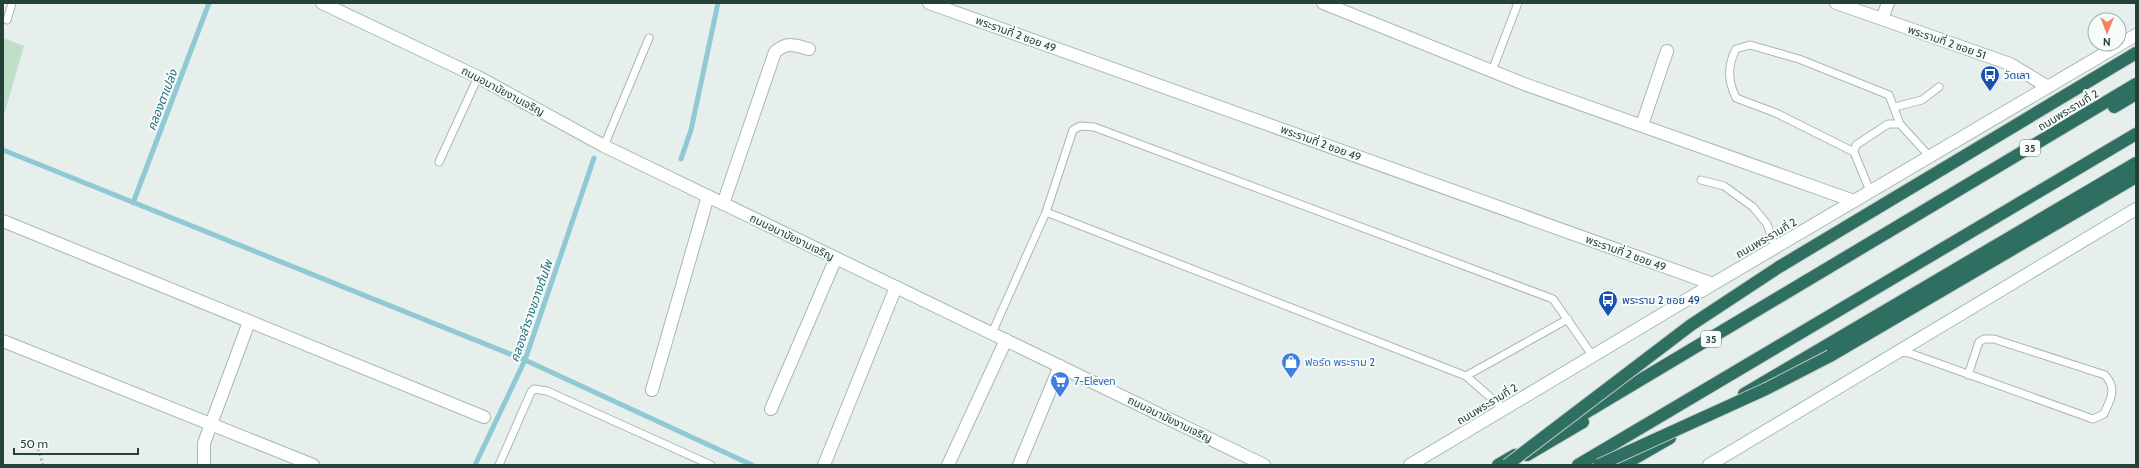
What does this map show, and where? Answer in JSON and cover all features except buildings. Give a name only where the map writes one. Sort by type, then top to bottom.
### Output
[{"type":"highway","points":[[1507,465],[1664,345],[1746,288],[2136,53]]},
{"type":"highway","name":"ถนนพระรามที่ 2","points":[[1498,465],[2136,84]]},
{"type":"highway","points":[[1510,465],[2136,94]]},
{"type":"highway","points":[[1578,465],[2136,134]]},
{"type":"highway","points":[[1623,465],[2136,163]]},
{"type":"highway","points":[[1599,465],[1736,403],[1817,363],[2136,177]]},
{"type":"street","name":"ถนนอนามัยงามเจริญ","points":[[322,3],[478,77],[604,146],[1264,465]]},
{"type":"street","name":"พระรามที่ 2 ซอย 49","points":[[928,3],[1713,284]]},
{"type":"street","points":[[1323,3],[1492,71],[1854,201]]},
{"type":"street","name":"พระรามที่ 2 ซอย 51","points":[[1836,3],[2010,64],[2048,87]]},
{"type":"street","points":[[1882,19],[1888,3]]},
{"type":"street","name":"ถนนพระรามที่ 2","points":[[1410,465],[1592,355],[2134,36]]},
{"type":"street","points":[[723,204],[775,52],[783,45],[792,44],[809,49]]},
{"type":"street","points":[[1642,125],[1667,51]]},
{"type":"street","points":[[652,390],[708,196]]},
{"type":"street","points":[[1709,465],[2133,211]]},
{"type":"street","points":[[3,221],[484,417]]},
{"type":"street","points":[[771,409],[836,258]]},
{"type":"street","points":[[824,465],[896,287]]},
{"type":"street","points":[[204,465],[204,443],[249,322]]},
{"type":"street","points":[[948,465],[1006,340]]},
{"type":"street","points":[[3,341],[313,465]]},
{"type":"street","points":[[1019,465],[1060,366]]},
{"type":"lane","points":[[7,20],[12,3]]},
{"type":"lane","points":[[1492,71],[1518,3]]},
{"type":"lane","points":[[604,146],[649,38]]},
{"type":"lane","points":[[1854,152],[1776,113],[1736,98],[1730,86],[1728,75],[1731,58],[1736,49],[1750,45],[1799,59],[1889,95],[1895,107],[1900,124],[1930,157]]},
{"type":"lane","points":[[439,162],[478,77]]},
{"type":"lane","points":[[1895,107],[1922,100],[1938,87]]},
{"type":"lane","points":[[1870,191],[1854,152],[1856,145],[1888,124],[1900,124]]},
{"type":"lane","points":[[992,333],[1046,212],[1073,130],[1080,126],[1094,127],[1553,299],[1592,355]]},
{"type":"lane","points":[[1700,180],[1724,186],[1753,207],[1767,224],[1775,247]]},
{"type":"lane","points":[[1046,212],[1466,376],[1504,409]]},
{"type":"lane","points":[[1466,376],[1568,319]]},
{"type":"lane","points":[[1896,352],[1909,353],[1968,375],[2093,419],[2104,414],[2113,393],[2112,383],[2105,375],[1994,339],[1984,339],[1979,342],[1968,375]]},
{"type":"lane","points":[[499,465],[531,392],[538,389],[547,391],[711,465]]},
{"type":"path","points":[[38,449],[43,465]]},
{"type":"green space","points":[[3,38],[24,46],[3,118]]},
{"type":"waterway","name":"คลองตาเปล่ง","points":[[133,203],[209,3]]},
{"type":"waterway","points":[[681,159],[691,130],[718,3]]},
{"type":"waterway","points":[[3,150],[525,360],[752,465]]},
{"type":"waterway","name":"คลองลำรางขวางต้นโพ","points":[[475,465],[525,360],[594,158]]},
{"type":"place","name":"วัดเลา","points":[[1990,92]]},
{"type":"place","name":"พระราม 2 ซอย 49","points":[[1608,317]]},
{"type":"place","name":"ฟอร์ด พระราม 2","points":[[1291,379]]},
{"type":"place","name":"7-Eleven","points":[[1060,398]]}]
